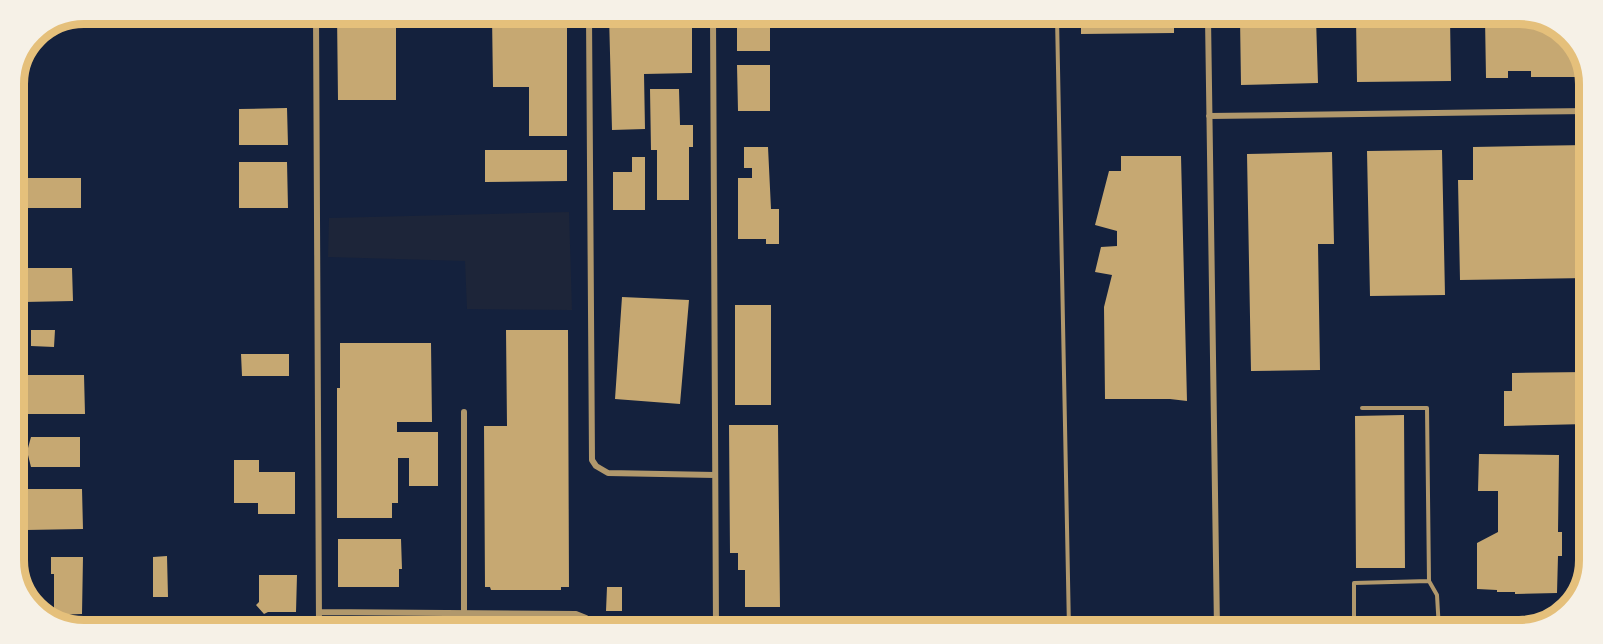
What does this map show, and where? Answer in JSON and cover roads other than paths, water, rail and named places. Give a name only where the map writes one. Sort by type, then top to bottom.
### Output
[{"type":"street","points":[[316,24],[319,620]]},
{"type":"street","points":[[589,24],[592,460],[596,466],[608,473],[715,476]]},
{"type":"street","points":[[712,24],[716,620]]},
{"type":"street","points":[[1208,24],[1217,620]]},
{"type":"street","points":[[1209,116],[1579,111]]},
{"type":"street","points":[[464,412],[464,620]]},
{"type":"street","points":[[319,612],[576,614],[587,620]]},
{"type":"lane","points":[[1057,24],[1069,620]]},
{"type":"lane","points":[[1362,408],[1427,408],[1429,581],[1437,595],[1438,620]]},
{"type":"lane","points":[[1354,620],[1353,583],[1429,581]]}]
